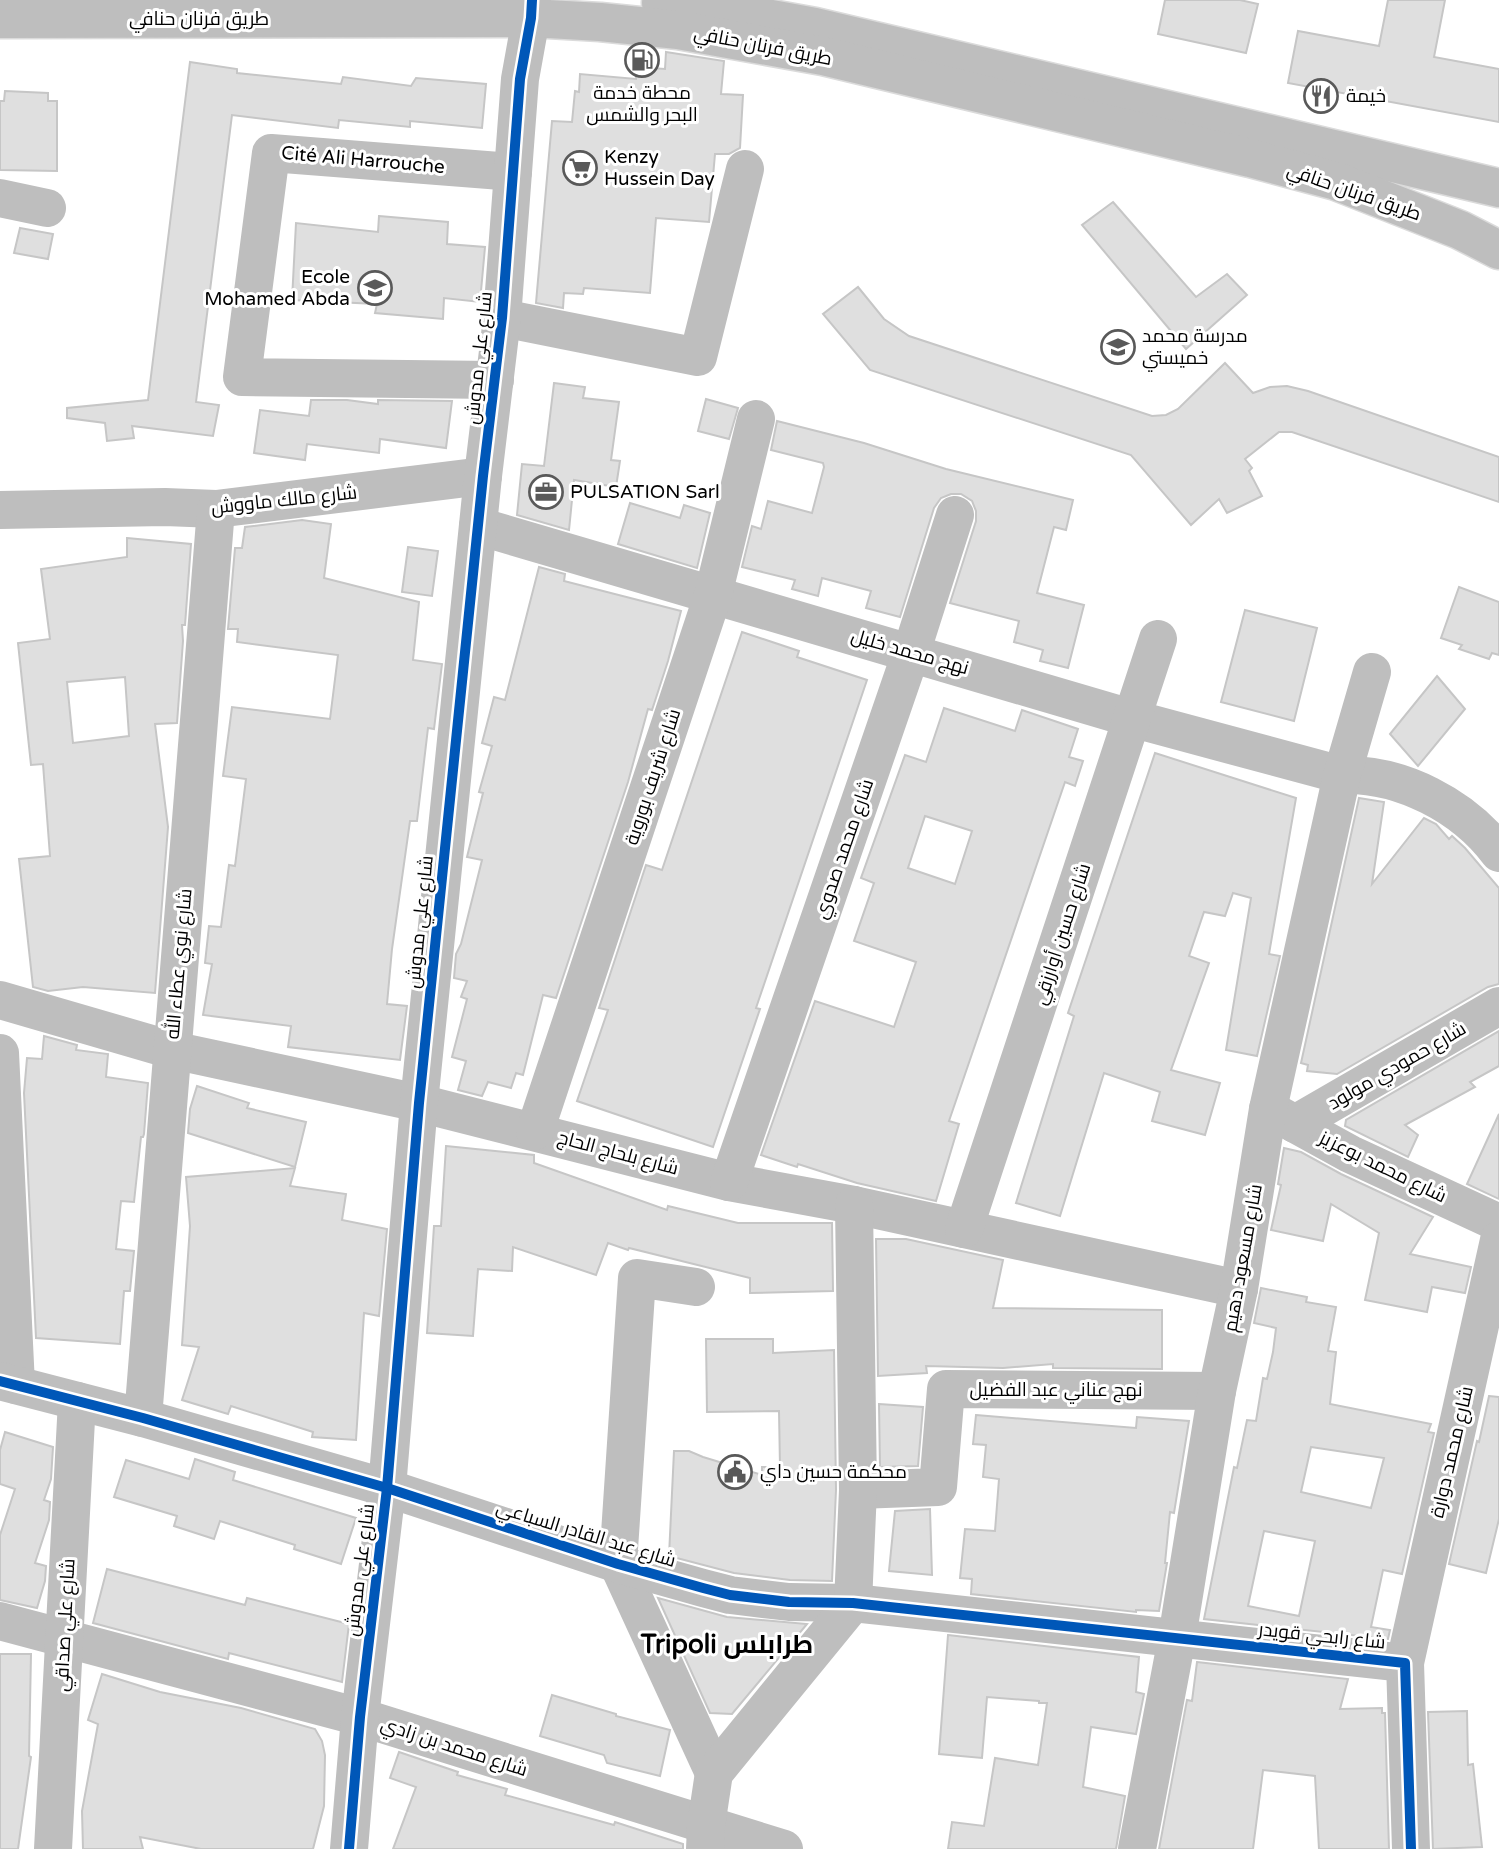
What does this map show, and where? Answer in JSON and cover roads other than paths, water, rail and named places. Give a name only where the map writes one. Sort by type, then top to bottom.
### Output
[{"type":"street","name":"طريق فرنان حنافي","points":[[625,0],[671,2],[815,27],[1499,188]]},
{"type":"street","name":"طريق فرنان حنافي","points":[[0,19],[532,9],[600,22],[678,30],[823,56],[1336,181],[1460,230],[1499,250]]},
{"type":"street","name":"شارع علي مدوش","points":[[349,1849],[360,1717],[387,1488],[419,1103],[483,475],[502,318],[520,79],[532,9]]},
{"type":"street","name":"Cité Ali Harrouche","points":[[495,380],[242,377],[271,153],[513,172]]},
{"type":"street","points":[[502,318],[698,357],[745,169]]},
{"type":"street","points":[[0,198],[47,208]]},
{"type":"street","name":"شارع شريف بوروية","points":[[535,1131],[713,595],[756,419]]},
{"type":"street","name":"شارع مالك ماووش","points":[[0,510],[165,507],[216,509],[483,475]]},
{"type":"street","name":"شارع نوي عطاء الله","points":[[143,1418],[216,509]]},
{"type":"street","name":"شارع محمد صدوي","points":[[729,1182],[956,515]]},
{"type":"street","name":"نهج محمد خليل","points":[[478,526],[1134,719],[1342,775],[1362,774],[1412,789],[1446,804],[1484,833],[1499,853]]},
{"type":"street","name":"شارع حسين أوارزقي","points":[[964,1229],[1134,719],[1158,639]]},
{"type":"street","name":"شارع مسعود دهيم","points":[[1138,1849],[1177,1638],[1217,1391],[1281,1116],[1342,775],[1372,671]]},
{"type":"street","name":"شارع بلحاج الحاج","points":[[0,1000],[172,1050],[419,1103],[729,1182],[853,1205],[1239,1289]]},
{"type":"street","name":"شارع حمودي مولود","points":[[1281,1116],[1499,1006]]},
{"type":"street","points":[[0,1052],[8,1383]]},
{"type":"street","name":"شارع محمد بوعزيز","points":[[1281,1116],[1350,1154],[1499,1223]]},
{"type":"street","points":[[706,1838],[714,1773],[853,1604],[858,1490],[853,1205]]},
{"type":"street","name":"شارع محمد دوارة","points":[[1405,1663],[1499,1240]]},
{"type":"street","name":"شارع عبد القادر السباعي","points":[[696,1287],[637,1278],[618,1564],[714,1773]]},
{"type":"street","name":"شارع عبد القادر السباعي","points":[[8,1383],[143,1418],[387,1488],[618,1564],[730,1595],[789,1602],[853,1604],[1177,1638]]},
{"type":"street","name":"نهج عناني عبد الفضيل","points":[[858,1490],[937,1487],[946,1389],[1217,1391]]},
{"type":"street","name":"شارع علي صداقي","points":[[53,1849],[77,1401]]},
{"type":"street","name":"شارع محمد بن زادي","points":[[0,1621],[360,1717],[706,1838],[784,1849]]},
{"type":"street","name":"شاع رابحي قويدر","points":[[1177,1638],[1405,1663],[1412,1849]]},
{"type":"place","name":"محطة خدمة البحر والشمس","points":[[642,60]]},
{"type":"place","name":"خيمة","points":[[1321,96]]},
{"type":"place","name":"Kenzy Hussein Day","points":[[580,168]]},
{"type":"place","name":"Ecole Mohamed Abda","points":[[375,288]]},
{"type":"place","name":"مدرسة محمد خميستي","points":[[1118,347]]},
{"type":"place","name":"PULSATION Sarl","points":[[546,492]]},
{"type":"place","name":"محكمة حسين داي","points":[[735,1472]]},
{"type":"district","name":"Tripoli طرابلس","points":[[727,1644]]}]
